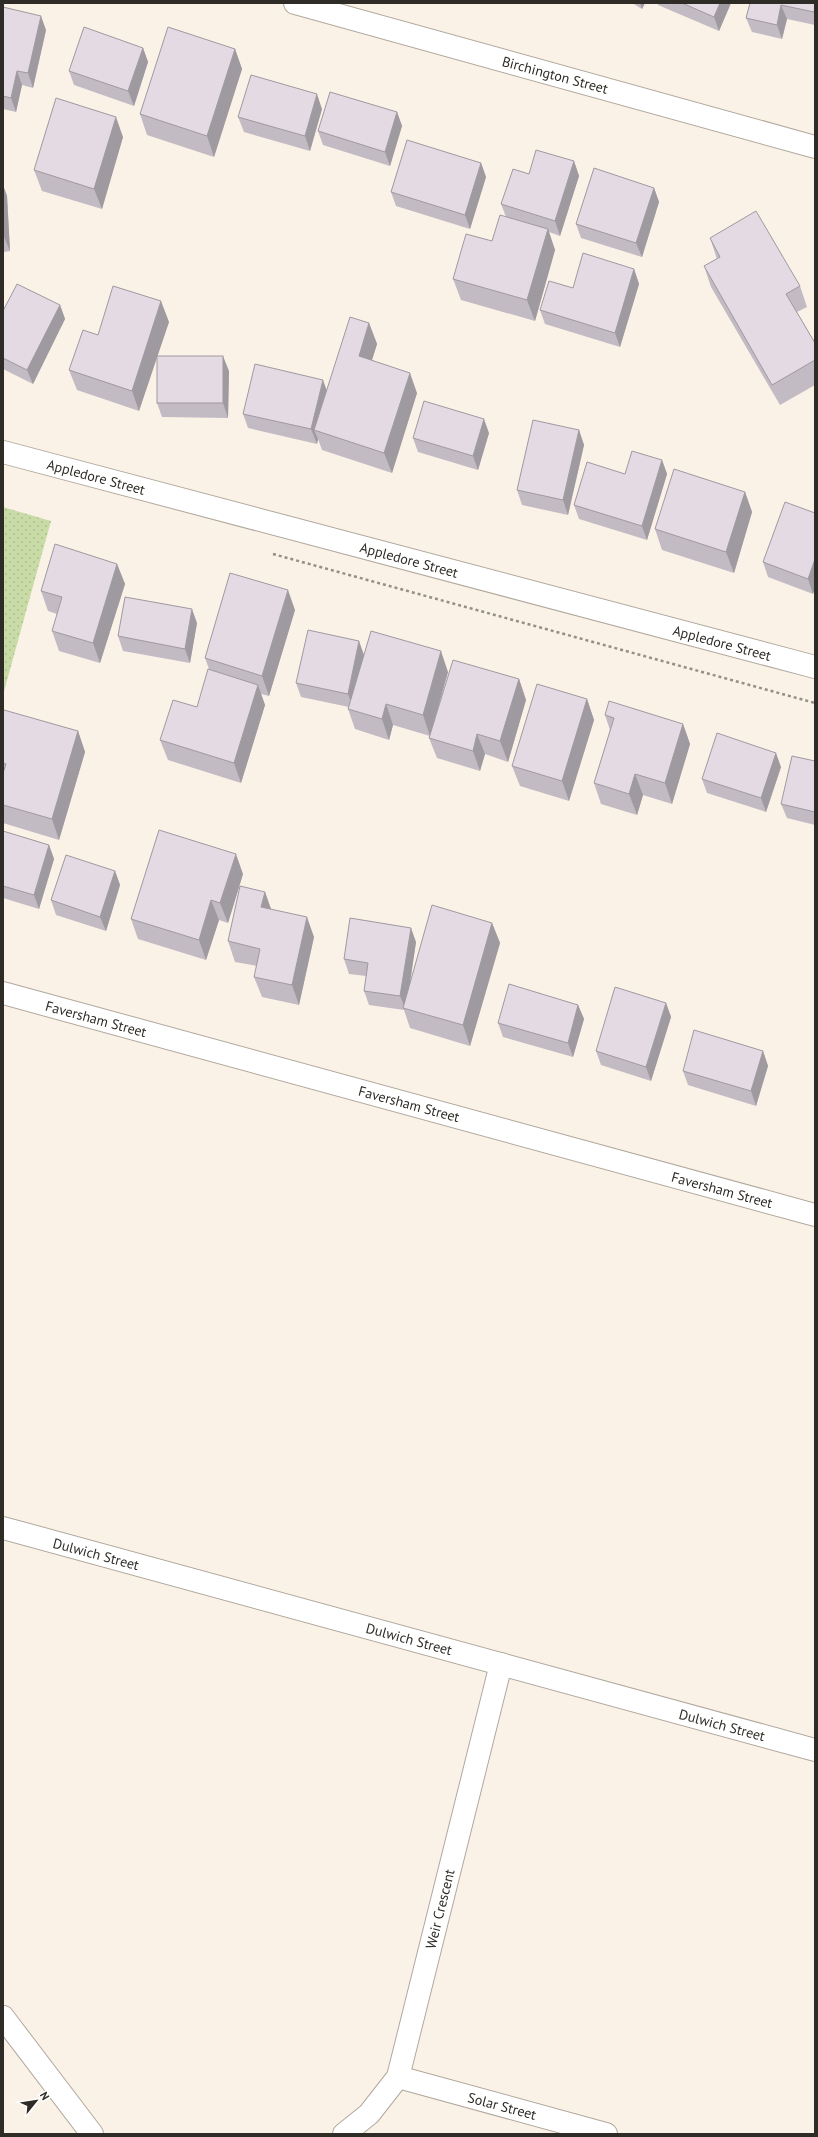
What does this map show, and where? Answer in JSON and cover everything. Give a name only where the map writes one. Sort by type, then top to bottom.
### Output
[{"type":"street","name":"Birchington Street","points":[[295,3],[815,147]]},
{"type":"street","name":"Appledore Street","points":[[3,452],[815,667]]},
{"type":"street","name":"Faversham Street","points":[[3,993],[815,1215]]},
{"type":"street","name":"Dulwich Street","points":[[3,1528],[815,1750]]},
{"type":"street","name":"Weir Crescent","points":[[344,2134],[369,2114],[398,2077],[501,1664]]},
{"type":"street","points":[[3,2017],[92,2134]]},
{"type":"street","name":"Solar Street","points":[[398,2077],[606,2134]]},
{"type":"path","points":[[271,554],[815,703]]},
{"type":"green space","points":[[3,507],[51,521],[3,695]]},
{"type":"building","points":[[682,3],[720,3],[714,17]]},
{"type":"building","points":[[750,3],[815,3],[815,6],[814,12],[781,5],[777,25],[746,18]]},
{"type":"building","points":[[3,7],[41,16],[28,73],[17,71],[11,98],[3,96]]},
{"type":"building","points":[[84,27],[143,48],[128,91],[69,71]]},
{"type":"building","points":[[168,27],[235,49],[207,136],[140,114]]},
{"type":"building","points":[[251,75],[317,94],[305,136],[238,117]]},
{"type":"building","points":[[330,92],[397,112],[385,152],[318,131]]},
{"type":"building","points":[[56,98],[116,117],[94,189],[34,170]]},
{"type":"building","points":[[407,140],[481,163],[465,215],[391,192]]},
{"type":"building","points":[[536,150],[574,161],[555,221],[501,204],[513,169],[529,174]]},
{"type":"building","points":[[594,168],[654,188],[636,243],[576,224]]},
{"type":"building","points":[[3,210],[4,237],[3,237]]},
{"type":"building","points":[[756,211],[800,286],[786,294],[815,343],[815,360],[772,385],[704,266],[720,257],[710,238]]},
{"type":"building","points":[[500,215],[548,229],[527,300],[453,279],[466,234],[492,241]]},
{"type":"building","points":[[583,253],[634,269],[615,333],[540,310],[549,281],[573,288]]},
{"type":"building","points":[[17,284],[60,305],[27,370],[3,358],[3,311]]},
{"type":"building","points":[[113,286],[161,301],[132,391],[69,370],[83,330],[98,335]]},
{"type":"building","points":[[350,317],[369,323],[359,356],[410,373],[384,453],[314,430]]},
{"type":"building","points":[[157,356],[223,356],[223,403],[157,403]]},
{"type":"building","points":[[255,364],[323,380],[311,429],[243,414]]},
{"type":"building","points":[[424,401],[484,419],[473,456],[413,438]]},
{"type":"building","points":[[533,420],[579,430],[563,500],[517,490]]},
{"type":"building","points":[[632,451],[662,460],[642,526],[574,505],[587,462],[625,474]]},
{"type":"building","points":[[674,469],[745,492],[726,552],[655,529]]},
{"type":"building","points":[[785,502],[815,513],[815,559],[808,579],[763,562]]},
{"type":"building","points":[[55,544],[117,564],[93,643],[52,631],[62,597],[41,591]]},
{"type":"building","points":[[230,573],[288,590],[262,676],[205,658]]},
{"type":"building","points":[[125,597],[192,609],[185,649],[118,636]]},
{"type":"building","points":[[308,630],[359,641],[348,694],[296,683]]},
{"type":"building","points":[[371,631],[441,651],[423,715],[386,704],[382,719],[348,709]]},
{"type":"building","points":[[453,660],[519,679],[500,741],[477,734],[473,751],[429,738]]},
{"type":"building","points":[[208,669],[258,685],[234,763],[160,740],[173,700],[197,707]]},
{"type":"building","points":[[537,684],[587,699],[562,781],[512,766]]},
{"type":"building","points":[[609,701],[683,724],[665,783],[635,774],[629,794],[594,783],[614,718],[605,715]]},
{"type":"building","points":[[4,710],[78,731],[52,819],[3,805],[3,773],[6,764],[3,763]]},
{"type":"building","points":[[717,733],[776,753],[761,798],[702,779]]},
{"type":"building","points":[[792,756],[815,761],[815,812],[781,804]]},
{"type":"building","points":[[159,830],[236,854],[220,903],[211,900],[199,940],[131,919]]},
{"type":"building","points":[[3,831],[49,845],[34,895],[3,886]]},
{"type":"building","points":[[66,855],[115,871],[100,917],[51,900]]},
{"type":"building","points":[[240,886],[265,892],[261,907],[307,917],[292,985],[254,977],[260,949],[228,941]]},
{"type":"building","points":[[432,905],[492,923],[463,1025],[403,1008]]},
{"type":"building","points":[[350,918],[411,928],[400,996],[364,991],[368,963],[344,959]]},
{"type":"building","points":[[509,984],[578,1005],[568,1043],[498,1023]]},
{"type":"building","points":[[615,987],[666,1003],[646,1067],[596,1051]]},
{"type":"building","points":[[694,1030],[763,1051],[751,1091],[683,1071]]}]
